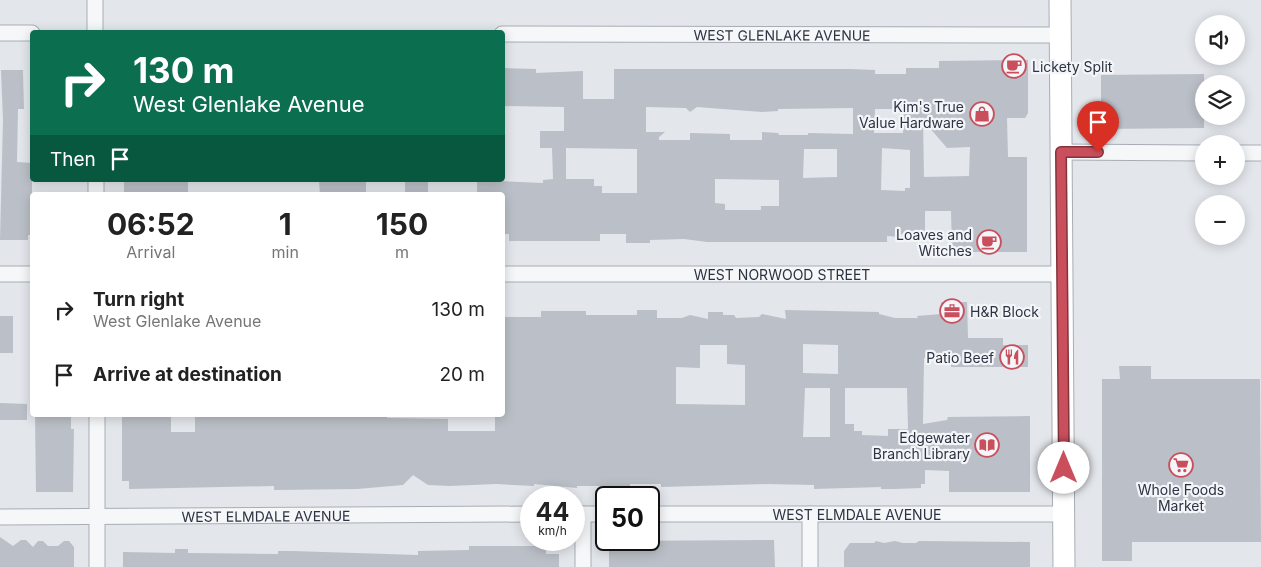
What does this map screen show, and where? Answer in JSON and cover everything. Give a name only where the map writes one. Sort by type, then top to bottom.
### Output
[{"type":"main road","points":[[1060,0],[1064,567]]},
{"type":"street","points":[[95,0],[95,30]]},
{"type":"street","points":[[0,33],[30,33]]},
{"type":"street","name":"WEST GLENLAKE AVENUE","points":[[505,34],[1061,35]]},
{"type":"street","points":[[1061,152],[1195,153]]},
{"type":"street","points":[[1245,153],[1261,153]]},
{"type":"street","points":[[0,274],[30,274]]},
{"type":"street","name":"WEST NORWOOD STREET","points":[[505,274],[1062,274]]},
{"type":"street","points":[[96,417],[97,567]]},
{"type":"street","name":"WEST ELMDALE AVENUE","points":[[0,517],[520,514]]},
{"type":"street","name":"WEST ELMDALE AVENUE","points":[[660,514],[1064,514]]},
{"type":"street","points":[[810,514],[810,567]]},
{"type":"street","points":[[581,551],[583,567]]},
{"type":"building","points":[[1028,60],[1028,113],[1025,118],[1007,118],[1008,157],[1027,157],[1027,252],[952,252],[951,211],[925,211],[925,243],[916,235],[901,234],[899,237],[887,236],[887,242],[707,242],[684,239],[650,240],[650,243],[626,243],[626,234],[600,234],[600,241],[509,241],[509,234],[505,234],[505,192],[477,192],[477,182],[543,183],[543,180],[553,179],[552,148],[540,148],[540,131],[564,131],[564,107],[505,106],[505,68],[536,69],[536,73],[583,71],[583,99],[614,99],[614,69],[851,69],[875,70],[875,74],[906,74],[906,68],[939,68],[939,61]],"holes":[[[646,107],[686,108],[690,112],[697,107],[762,112],[778,111],[778,109],[853,108],[853,134],[808,133],[808,135],[779,135],[778,133],[762,132],[762,140],[730,140],[730,134],[690,133],[690,140],[659,140],[659,137],[665,132],[646,132]],[[875,109],[904,109],[903,133],[874,133]],[[923,120],[947,148],[970,147],[969,176],[924,177]],[[566,148],[637,149],[637,193],[602,193],[602,186],[594,186],[594,179],[566,179]],[[882,148],[910,150],[910,188],[905,188],[905,191],[881,190]],[[804,149],[837,149],[837,177],[803,178]],[[715,179],[779,180],[779,206],[761,206],[761,210],[725,210],[725,204],[715,203]]]},
{"type":"building","points":[[1,70],[23,70],[24,109],[18,109],[17,162],[30,163],[32,192],[30,192],[30,235],[28,235],[28,240],[0,240],[3,120]]},
{"type":"building","points":[[1204,74],[1195,75],[1195,125],[1204,125],[1204,128],[1101,129],[1101,75]]},
{"type":"building","points":[[124,182],[188,182],[188,192],[124,192]]},
{"type":"building","points":[[319,182],[366,182],[366,192],[320,192]]},
{"type":"building","points":[[405,182],[428,182],[428,192],[405,192]]},
{"type":"building","points":[[941,302],[967,302],[968,338],[1003,338],[1003,345],[1028,345],[1028,367],[951,367],[951,358],[924,358],[923,424],[947,420],[948,417],[1030,416],[1030,492],[949,492],[949,471],[925,470],[925,484],[921,484],[921,488],[895,489],[881,489],[881,487],[814,489],[814,485],[767,484],[661,487],[661,484],[630,484],[630,486],[496,484],[450,486],[428,485],[413,475],[403,485],[357,489],[274,490],[274,486],[129,489],[129,481],[122,481],[122,417],[171,417],[171,432],[195,432],[195,417],[387,417],[448,419],[448,431],[495,431],[495,417],[505,417],[505,317],[541,317],[541,311],[586,311],[586,315],[637,315],[637,310],[657,310],[657,318],[682,318],[690,315],[708,319],[708,312],[723,312],[723,315],[734,315],[736,318],[759,317],[762,314],[786,319],[785,310],[879,312],[879,314],[895,318],[918,318],[917,316],[941,314]],"holes":[[[803,344],[838,345],[838,374],[803,373]],[[700,345],[727,345],[727,364],[745,365],[745,405],[676,404],[676,367],[700,368]],[[805,388],[830,388],[830,437],[803,437]],[[845,388],[907,388],[908,429],[888,429],[888,436],[862,435],[862,431],[854,431],[854,424],[845,424]]]},
{"type":"building","points":[[0,316],[13,316],[13,353],[0,353]]},
{"type":"building","name":"Whole Foods Market","points":[[1119,366],[1151,366],[1151,379],[1260,379],[1261,542],[1132,542],[1132,561],[1102,561],[1102,379],[1120,379]]},
{"type":"building","points":[[0,403],[27,404],[27,420],[0,420]]},
{"type":"building","points":[[35,417],[71,417],[71,429],[74,429],[73,492],[36,492]]},
{"type":"building","points":[[0,537],[13,546],[21,540],[26,540],[33,547],[38,541],[43,541],[48,546],[58,546],[64,541],[69,541],[74,547],[74,567],[0,567]]},
{"type":"building","points":[[774,540],[775,567],[609,567],[609,551],[660,551],[660,541]]},
{"type":"building","points":[[876,541],[884,543],[895,541],[903,543],[916,543],[919,541],[1030,542],[1030,567],[844,567],[844,551],[850,543],[874,543]]},
{"type":"building","points":[[469,546],[520,546],[520,551],[546,551],[546,554],[559,554],[559,567],[123,567],[123,552],[175,553],[175,549],[188,549],[188,553],[278,554],[278,551],[292,551],[418,555],[418,551],[469,550]]},
{"type":"place","name":"Lickety Split","points":[[1014,66]]},
{"type":"place","name":"Kim's True Value Hardware","points":[[982,114]]},
{"type":"place","name":"Loaves and Witches","points":[[989,242]]},
{"type":"place","name":"H&R Block","points":[[952,311]]},
{"type":"place","name":"Patio Beef","points":[[1012,357]]},
{"type":"place","name":"Edgewater Branch Library","points":[[987,445]]},
{"type":"place","name":"Whole Foods Market","points":[[1181,465]]},
{"type":"route","points":[[1064,468],[1061,152],[1098,152]]}]
